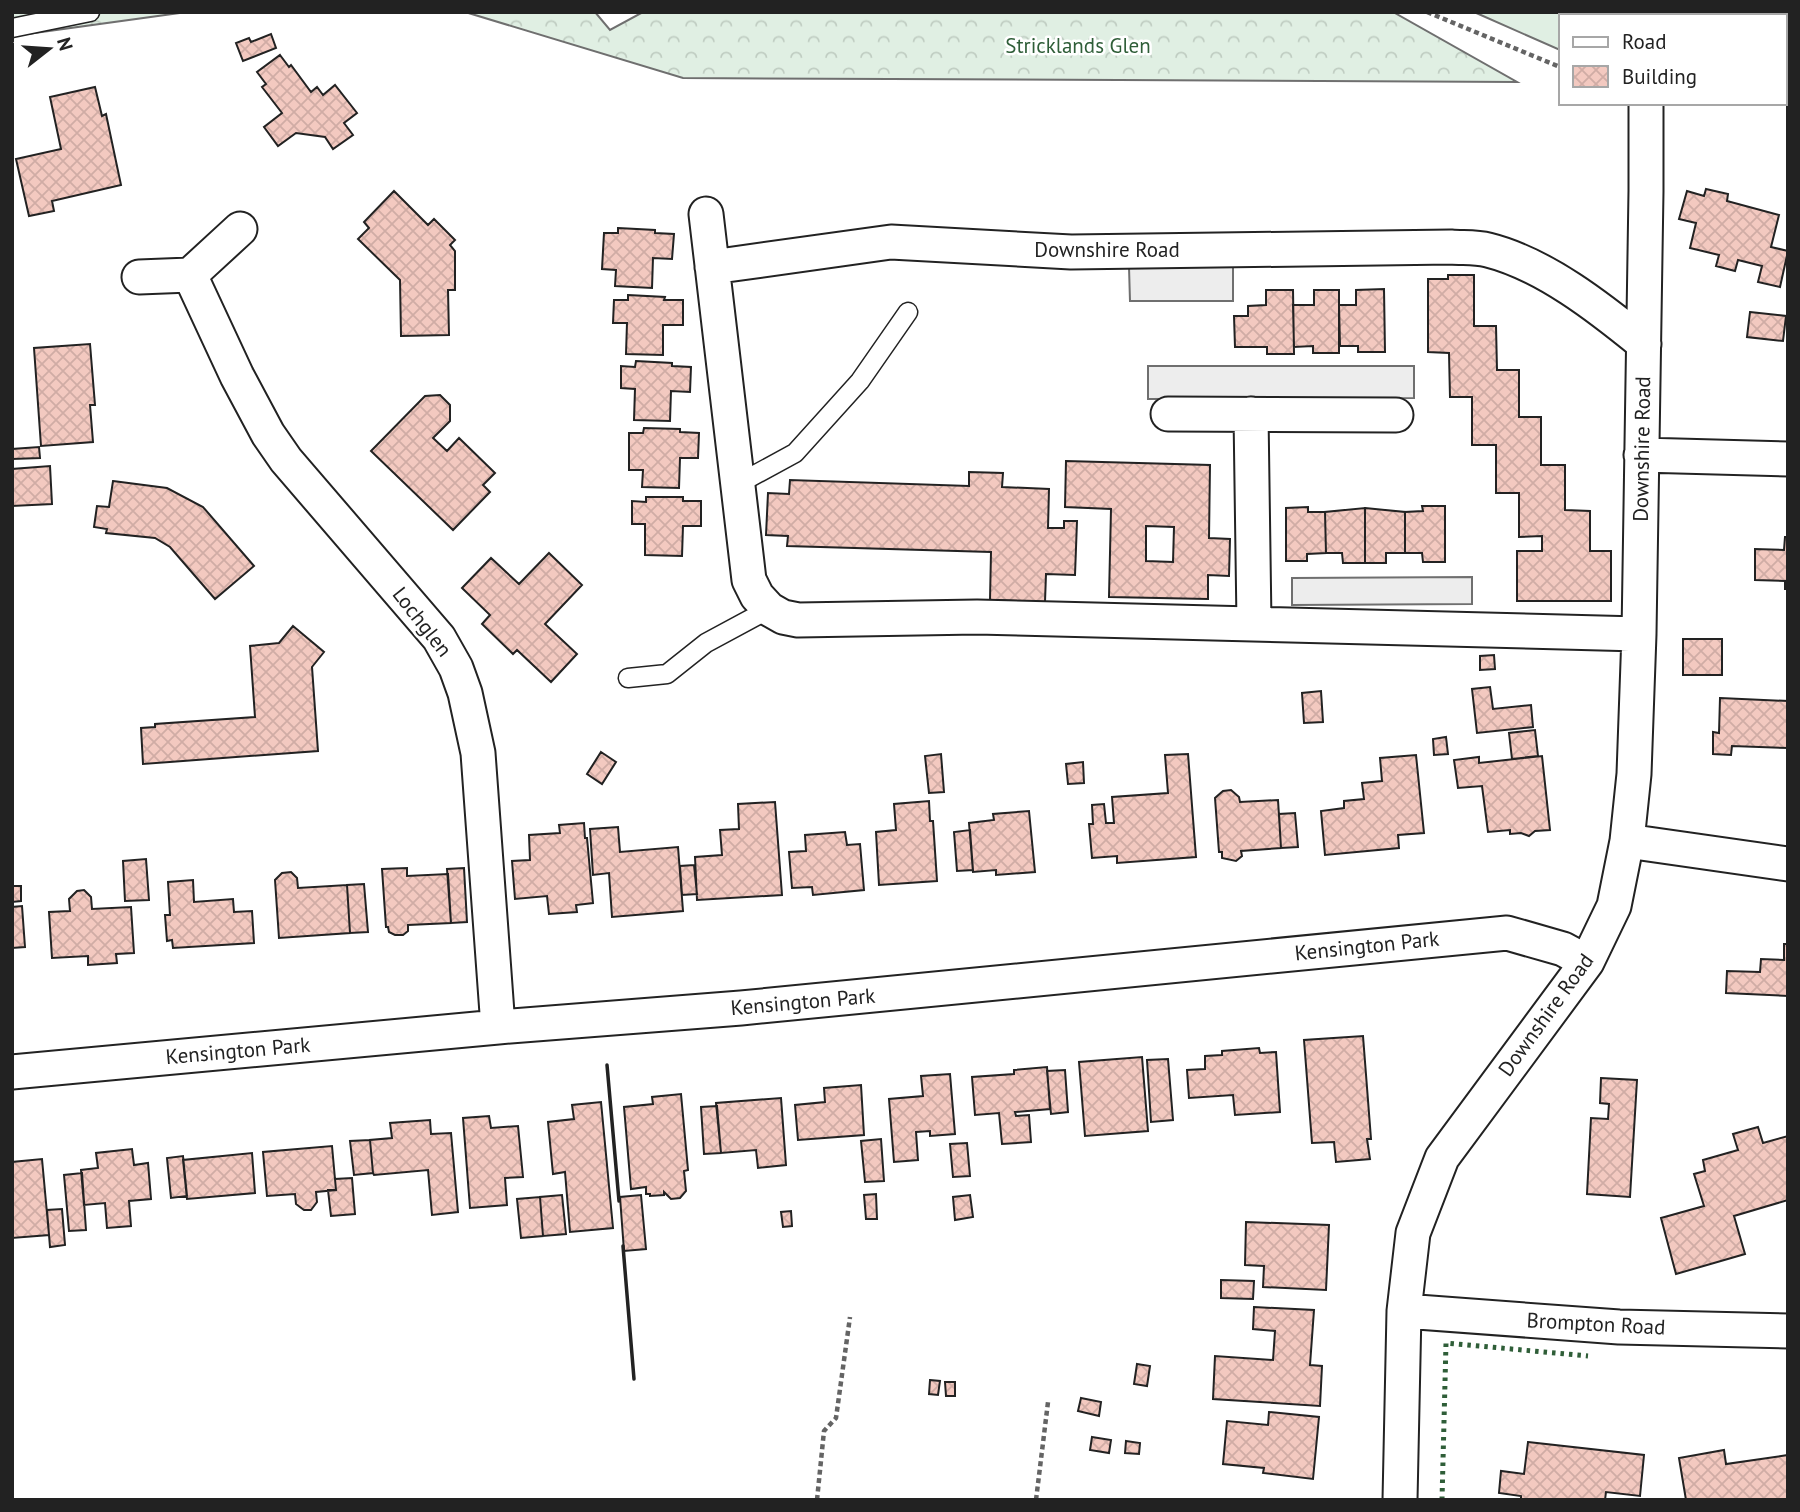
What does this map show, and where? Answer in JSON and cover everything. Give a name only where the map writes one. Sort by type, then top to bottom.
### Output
[{"type":"street","name":"Downshire Road","points":[[1400,1500],[1404,1311],[1413,1233],[1441,1158],[1587,962],[1614,906],[1627,841],[1634,774],[1639,634],[1646,105]]},
{"type":"street","points":[[706,214],[749,580],[757,596],[769,609],[783,617],[817,621],[977,617],[1639,634]]},
{"type":"street","points":[[138,278],[190,275],[240,229]]},
{"type":"street","name":"Downshire Road","points":[[712,267],[891,242],[1071,252],[1451,247],[1485,249],[1508,256],[1562,284],[1644,344]]},
{"type":"street","name":"Lochglen","points":[[190,275],[237,376],[268,434],[306,485],[439,638],[456,667],[473,723],[478,753],[498,1027]]},
{"type":"street","points":[[1168,414],[1396,415]]},
{"type":"street","points":[[1251,414],[1254,623]]},
{"type":"street","points":[[1641,455],[1788,459]]},
{"type":"street","points":[[1627,841],[1788,864]]},
{"type":"street","name":"Kensington Park","points":[[12,1072],[498,1027],[741,1008],[1507,933],[1563,949],[1587,962]]},
{"type":"street","name":"Brompton Road","points":[[1404,1311],[1619,1327],[1788,1331]]},
{"type":"lane","points":[[12,28],[90,12]]},
{"type":"lane","points":[[738,484],[795,453],[860,381],[908,312]]},
{"type":"lane","points":[[628,678],[667,674],[706,643],[769,609]]},
{"type":"path","points":[[1427,12],[1559,67]]},
{"type":"path","points":[[817,1500],[824,1430],[836,1418],[850,1317]]},
{"type":"path","points":[[1036,1500],[1048,1402]]},
{"type":"green space","points":[[12,12],[187,12],[12,36]]},
{"type":"green space","name":"Stricklands Glen","points":[[465,12],[595,12],[610,30],[643,12],[1393,12],[1517,82],[683,78]]},
{"type":"green space","points":[[1474,12],[1788,12],[1788,81],[1786,14],[1559,14],[1559,50]]},
{"type":"shaded area","points":[[1129,267],[1233,267],[1233,301],[1130,301]]},
{"type":"shaded area","points":[[1148,366],[1414,366],[1414,398],[1148,399]]},
{"type":"shaded area","points":[[1472,577],[1472,604],[1292,605],[1292,578]]},
{"type":"building","points":[[271,34],[276,48],[243,61],[236,43],[249,38],[251,42]]},
{"type":"building","points":[[280,55],[311,92],[317,87],[323,95],[335,85],[357,113],[344,123],[353,135],[333,149],[325,137],[296,133],[278,146],[264,127],[282,113],[262,87],[266,84],[257,72]]},
{"type":"building","points":[[95,87],[102,116],[106,114],[121,185],[52,201],[54,211],[29,216],[16,159],[61,149],[50,97]]},
{"type":"building","points":[[1706,189],[1728,194],[1727,201],[1779,215],[1771,247],[1788,251],[1780,287],[1758,282],[1762,266],[1738,260],[1735,271],[1716,266],[1719,255],[1690,248],[1696,223],[1679,219],[1687,191],[1704,196]]},
{"type":"building","points":[[394,191],[428,225],[434,219],[455,240],[450,245],[455,251],[455,290],[448,290],[449,335],[401,336],[400,280],[358,239],[369,228],[364,222]]},
{"type":"building","points":[[618,228],[674,234],[672,259],[653,258],[652,288],[615,286],[616,270],[602,269],[604,233],[618,233]]},
{"type":"building","points":[[1448,275],[1474,275],[1474,326],[1496,326],[1497,370],[1519,370],[1519,417],[1541,417],[1541,465],[1565,465],[1565,510],[1590,511],[1590,551],[1611,551],[1611,601],[1517,601],[1517,551],[1542,551],[1542,536],[1519,537],[1519,493],[1496,493],[1496,445],[1472,445],[1472,397],[1450,397],[1449,353],[1428,352],[1428,279],[1448,279]]},
{"type":"building","points":[[1384,289],[1385,352],[1358,352],[1358,346],[1340,346],[1339,305],[1356,305],[1356,290]]},
{"type":"building","points":[[1266,290],[1293,290],[1294,354],[1267,354],[1267,347],[1235,347],[1234,316],[1248,316],[1248,306],[1266,305]]},
{"type":"building","points":[[1314,290],[1339,290],[1339,353],[1313,353],[1313,346],[1294,347],[1293,305],[1314,305]]},
{"type":"building","points":[[628,295],[683,300],[683,325],[663,325],[663,355],[626,354],[627,323],[613,323],[614,300],[628,300]]},
{"type":"building","points":[[1750,312],[1786,316],[1783,341],[1747,337]]},
{"type":"building","points":[[90,344],[95,405],[90,405],[93,442],[41,446],[34,348]]},
{"type":"building","points":[[636,361],[691,367],[690,392],[671,391],[670,421],[634,420],[635,389],[621,388],[621,366],[635,367]]},
{"type":"building","points":[[440,395],[450,405],[450,421],[433,438],[447,451],[459,438],[495,473],[483,485],[490,492],[453,530],[371,451],[425,396]]},
{"type":"building","points":[[644,428],[680,429],[680,432],[699,433],[698,458],[680,458],[679,488],[642,487],[643,470],[629,470],[629,433],[643,433]]},
{"type":"building","points":[[39,447],[40,458],[12,459],[12,449]]},
{"type":"building","points":[[1066,461],[1210,465],[1209,538],[1230,539],[1229,576],[1208,575],[1208,599],[1109,597],[1111,509],[1065,507]],"holes":[[[1146,526],[1174,527],[1173,562],[1146,561]]]},
{"type":"building","points":[[50,466],[52,504],[12,506],[12,469]]},
{"type":"building","points":[[969,472],[1003,473],[1002,487],[1049,489],[1048,528],[1064,528],[1064,521],[1077,521],[1075,575],[1046,574],[1045,602],[990,600],[991,552],[787,546],[788,536],[766,535],[768,493],[789,494],[790,480],[969,486]]},
{"type":"building","points":[[113,481],[167,488],[203,507],[254,566],[215,599],[170,547],[155,538],[106,533],[107,529],[94,527],[97,506],[109,507]]},
{"type":"building","points":[[646,497],[683,497],[683,501],[701,501],[701,526],[683,526],[682,556],[645,555],[645,524],[632,524],[632,501],[646,502]]},
{"type":"building","points":[[1422,506],[1445,506],[1445,562],[1423,562],[1422,553],[1405,553],[1405,512],[1423,511]]},
{"type":"building","points":[[1308,507],[1308,512],[1325,512],[1326,553],[1307,554],[1307,561],[1286,561],[1286,508]]},
{"type":"building","points":[[1365,508],[1405,512],[1405,553],[1386,553],[1386,563],[1365,563]]},
{"type":"building","points":[[1365,508],[1365,563],[1343,563],[1342,553],[1326,553],[1325,512]]},
{"type":"building","points":[[1785,537],[1788,537],[1788,589],[1785,589],[1785,581],[1755,580],[1755,549],[1784,550]]},
{"type":"building","points":[[549,553],[582,585],[545,624],[577,654],[551,682],[517,650],[513,654],[482,624],[490,615],[462,588],[491,558],[519,584]]},
{"type":"building","points":[[293,626],[324,652],[312,667],[318,751],[143,764],[141,728],[155,727],[155,724],[255,717],[250,646],[279,643]]},
{"type":"building","points":[[1683,639],[1722,639],[1722,675],[1683,675]]},
{"type":"building","points":[[1494,655],[1495,669],[1480,670],[1480,656]]},
{"type":"building","points":[[1490,687],[1493,709],[1531,705],[1533,727],[1477,733],[1472,689]]},
{"type":"building","points":[[1321,691],[1323,722],[1304,723],[1302,693]]},
{"type":"building","points":[[1720,698],[1788,701],[1788,748],[1732,746],[1731,755],[1713,754],[1713,732],[1719,733]]},
{"type":"building","points":[[1535,730],[1538,756],[1512,759],[1509,733]]},
{"type":"building","points":[[1446,737],[1448,754],[1434,755],[1433,739]]},
{"type":"building","points":[[601,752],[616,762],[602,784],[587,774]]},
{"type":"building","points":[[941,754],[944,792],[929,793],[925,756]]},
{"type":"building","points":[[1188,754],[1196,857],[1117,863],[1117,856],[1092,858],[1089,824],[1093,824],[1092,805],[1104,804],[1106,823],[1114,823],[1112,797],[1168,793],[1165,755]]},
{"type":"building","points":[[1416,755],[1424,833],[1398,835],[1399,848],[1325,855],[1321,811],[1344,808],[1344,801],[1364,799],[1362,783],[1382,781],[1380,758]]},
{"type":"building","points":[[1542,756],[1550,830],[1535,831],[1529,836],[1521,833],[1510,834],[1510,830],[1488,832],[1482,786],[1458,788],[1454,760],[1479,757],[1479,763]]},
{"type":"building","points":[[1083,762],[1084,783],[1068,784],[1066,764]]},
{"type":"building","points":[[1231,790],[1239,797],[1240,802],[1278,800],[1281,848],[1241,851],[1242,856],[1236,861],[1222,858],[1222,852],[1219,852],[1215,798],[1223,791]]},
{"type":"building","points":[[929,801],[937,881],[879,885],[876,832],[896,830],[894,804]]},
{"type":"building","points":[[775,802],[782,895],[697,900],[695,857],[722,855],[720,830],[739,829],[738,804]]},
{"type":"building","points":[[1029,811],[1035,872],[996,875],[996,870],[973,872],[969,823],[994,820],[993,814]]},
{"type":"building","points":[[1295,813],[1298,847],[1281,848],[1279,814]]},
{"type":"building","points":[[584,823],[593,903],[576,905],[577,912],[549,914],[547,896],[515,899],[512,861],[530,860],[529,835],[560,833],[559,825]]},
{"type":"building","points":[[618,827],[620,852],[678,847],[683,911],[612,917],[609,873],[593,875],[590,829]]},
{"type":"building","points":[[970,830],[973,870],[957,871],[954,832]]},
{"type":"building","points":[[845,832],[847,845],[860,844],[864,890],[813,895],[812,887],[792,888],[789,852],[806,851],[805,835]]},
{"type":"building","points":[[146,859],[149,900],[125,901],[123,861]]},
{"type":"building","points":[[694,865],[697,894],[682,895],[680,866]]},
{"type":"building","points":[[407,868],[407,876],[448,874],[451,923],[408,925],[408,931],[403,935],[389,932],[386,927],[382,869]]},
{"type":"building","points":[[464,868],[467,922],[451,923],[447,869]]},
{"type":"building","points":[[291,872],[297,878],[298,888],[347,885],[350,933],[279,938],[275,880],[282,873]]},
{"type":"building","points":[[193,880],[194,902],[233,899],[234,912],[252,911],[254,943],[173,948],[172,940],[167,941],[165,915],[170,915],[168,882]]},
{"type":"building","points":[[364,884],[368,932],[350,933],[347,885]]},
{"type":"building","points":[[12,886],[21,886],[21,901],[12,902]]},
{"type":"building","points":[[84,890],[91,897],[92,909],[131,907],[134,953],[116,954],[117,963],[88,965],[88,956],[52,958],[49,912],[70,911],[69,899],[77,891]]},
{"type":"building","points":[[22,906],[25,947],[12,948],[12,907]]},
{"type":"building","points":[[1784,944],[1788,944],[1788,996],[1726,993],[1727,971],[1760,972],[1761,959],[1784,960]]},
{"type":"building","points":[[1363,1036],[1371,1139],[1367,1139],[1370,1159],[1336,1162],[1334,1142],[1312,1143],[1304,1040]]},
{"type":"building","points":[[1259,1048],[1260,1053],[1276,1052],[1280,1112],[1235,1115],[1233,1095],[1189,1098],[1187,1070],[1205,1069],[1205,1056],[1222,1055],[1222,1051]]},
{"type":"building","points":[[1142,1057],[1148,1131],[1085,1136],[1079,1062]]},
{"type":"building","points":[[1168,1059],[1173,1120],[1151,1122],[1147,1060]]},
{"type":"building","points":[[1047,1067],[1050,1109],[1015,1112],[1016,1116],[1029,1115],[1031,1142],[1002,1144],[999,1113],[975,1115],[972,1077],[1014,1074],[1014,1070]]},
{"type":"building","points":[[1065,1070],[1068,1112],[1051,1114],[1047,1071]]},
{"type":"building","points":[[950,1074],[955,1134],[930,1136],[930,1131],[916,1132],[918,1160],[894,1162],[889,1099],[923,1096],[921,1076]]},
{"type":"building","points":[[1601,1078],[1637,1080],[1630,1197],[1587,1194],[1591,1118],[1608,1119],[1609,1104],[1600,1103]]},
{"type":"building","points":[[861,1085],[864,1135],[798,1140],[795,1105],[825,1102],[824,1088]]},
{"type":"building","points":[[681,1094],[688,1170],[684,1171],[686,1191],[680,1198],[671,1199],[664,1192],[664,1195],[650,1196],[646,1194],[646,1187],[631,1189],[624,1107],[653,1104],[652,1097]]},
{"type":"building","points":[[781,1098],[786,1165],[758,1168],[756,1150],[721,1153],[716,1103]]},
{"type":"building","points":[[601,1102],[613,1228],[570,1232],[565,1172],[553,1174],[548,1122],[574,1119],[572,1105]]},
{"type":"building","points":[[717,1106],[721,1153],[704,1154],[701,1107]]},
{"type":"building","points":[[489,1116],[491,1128],[518,1126],[523,1177],[505,1178],[507,1205],[470,1208],[463,1118]]},
{"type":"building","points":[[430,1120],[431,1134],[451,1133],[458,1212],[432,1215],[428,1170],[373,1173],[370,1140],[392,1138],[390,1123]]},
{"type":"building","points":[[1758,1127],[1763,1143],[1788,1136],[1788,1200],[1734,1216],[1745,1254],[1676,1274],[1661,1218],[1704,1206],[1694,1174],[1705,1171],[1703,1160],[1738,1150],[1733,1134]]},
{"type":"building","points":[[881,1139],[884,1181],[865,1182],[861,1141]]},
{"type":"building","points":[[370,1140],[373,1173],[354,1175],[350,1141]]},
{"type":"building","points":[[967,1143],[970,1176],[953,1177],[950,1144]]},
{"type":"building","points":[[332,1146],[336,1190],[316,1192],[317,1202],[311,1210],[304,1210],[296,1204],[295,1194],[267,1196],[263,1152]]},
{"type":"building","points":[[132,1149],[134,1165],[148,1163],[151,1199],[129,1201],[131,1226],[107,1228],[105,1203],[84,1205],[81,1170],[98,1168],[96,1153]]},
{"type":"building","points":[[252,1153],[255,1193],[187,1199],[183,1160]]},
{"type":"building","points":[[183,1156],[187,1196],[171,1198],[167,1158]]},
{"type":"building","points":[[42,1159],[49,1235],[12,1238],[12,1162]]},
{"type":"building","points":[[82,1173],[86,1230],[69,1231],[64,1175]]},
{"type":"building","points":[[352,1178],[355,1214],[331,1216],[328,1190],[336,1190],[335,1179]]},
{"type":"building","points":[[876,1194],[877,1219],[866,1219],[864,1195]]},
{"type":"building","points":[[562,1195],[566,1234],[543,1236],[540,1197]]},
{"type":"building","points":[[641,1195],[646,1249],[624,1251],[620,1197]]},
{"type":"building","points":[[970,1195],[973,1217],[955,1220],[953,1197]]},
{"type":"building","points":[[540,1197],[543,1236],[521,1238],[517,1199]]},
{"type":"building","points":[[62,1209],[65,1245],[50,1247],[47,1210]]},
{"type":"building","points":[[791,1211],[792,1226],[783,1227],[781,1212]]},
{"type":"building","points":[[1246,1222],[1329,1225],[1326,1290],[1263,1287],[1264,1266],[1245,1265]]},
{"type":"building","points":[[1221,1280],[1254,1281],[1253,1299],[1221,1298]]},
{"type":"building","points":[[1254,1307],[1314,1310],[1310,1365],[1322,1366],[1320,1406],[1213,1399],[1215,1356],[1273,1360],[1275,1331],[1253,1329]]},
{"type":"building","points":[[1137,1364],[1150,1366],[1147,1386],[1134,1384]]},
{"type":"building","points":[[930,1380],[940,1381],[938,1395],[929,1394]]},
{"type":"building","points":[[945,1382],[955,1382],[955,1396],[946,1396]]},
{"type":"building","points":[[1081,1398],[1101,1402],[1099,1416],[1078,1411]]},
{"type":"building","points":[[1269,1412],[1319,1417],[1313,1479],[1263,1473],[1264,1468],[1223,1464],[1227,1421],[1268,1425]]},
{"type":"building","points":[[1092,1437],[1111,1440],[1109,1453],[1090,1450]]},
{"type":"building","points":[[1126,1441],[1140,1443],[1139,1454],[1125,1453]]},
{"type":"building","points":[[1528,1442],[1644,1455],[1640,1496],[1606,1492],[1605,1500],[1524,1500],[1521,1496],[1499,1493],[1501,1471],[1524,1474]]},
{"type":"building","points":[[1724,1450],[1726,1464],[1788,1455],[1788,1500],[1686,1500],[1679,1458]]},
{"type":"hedge","points":[[1442,1500],[1446,1343],[1588,1356]]},
{"type":"wall","points":[[607,1065],[619,1201]]},
{"type":"wall","points":[[623,1246],[634,1379]]}]
